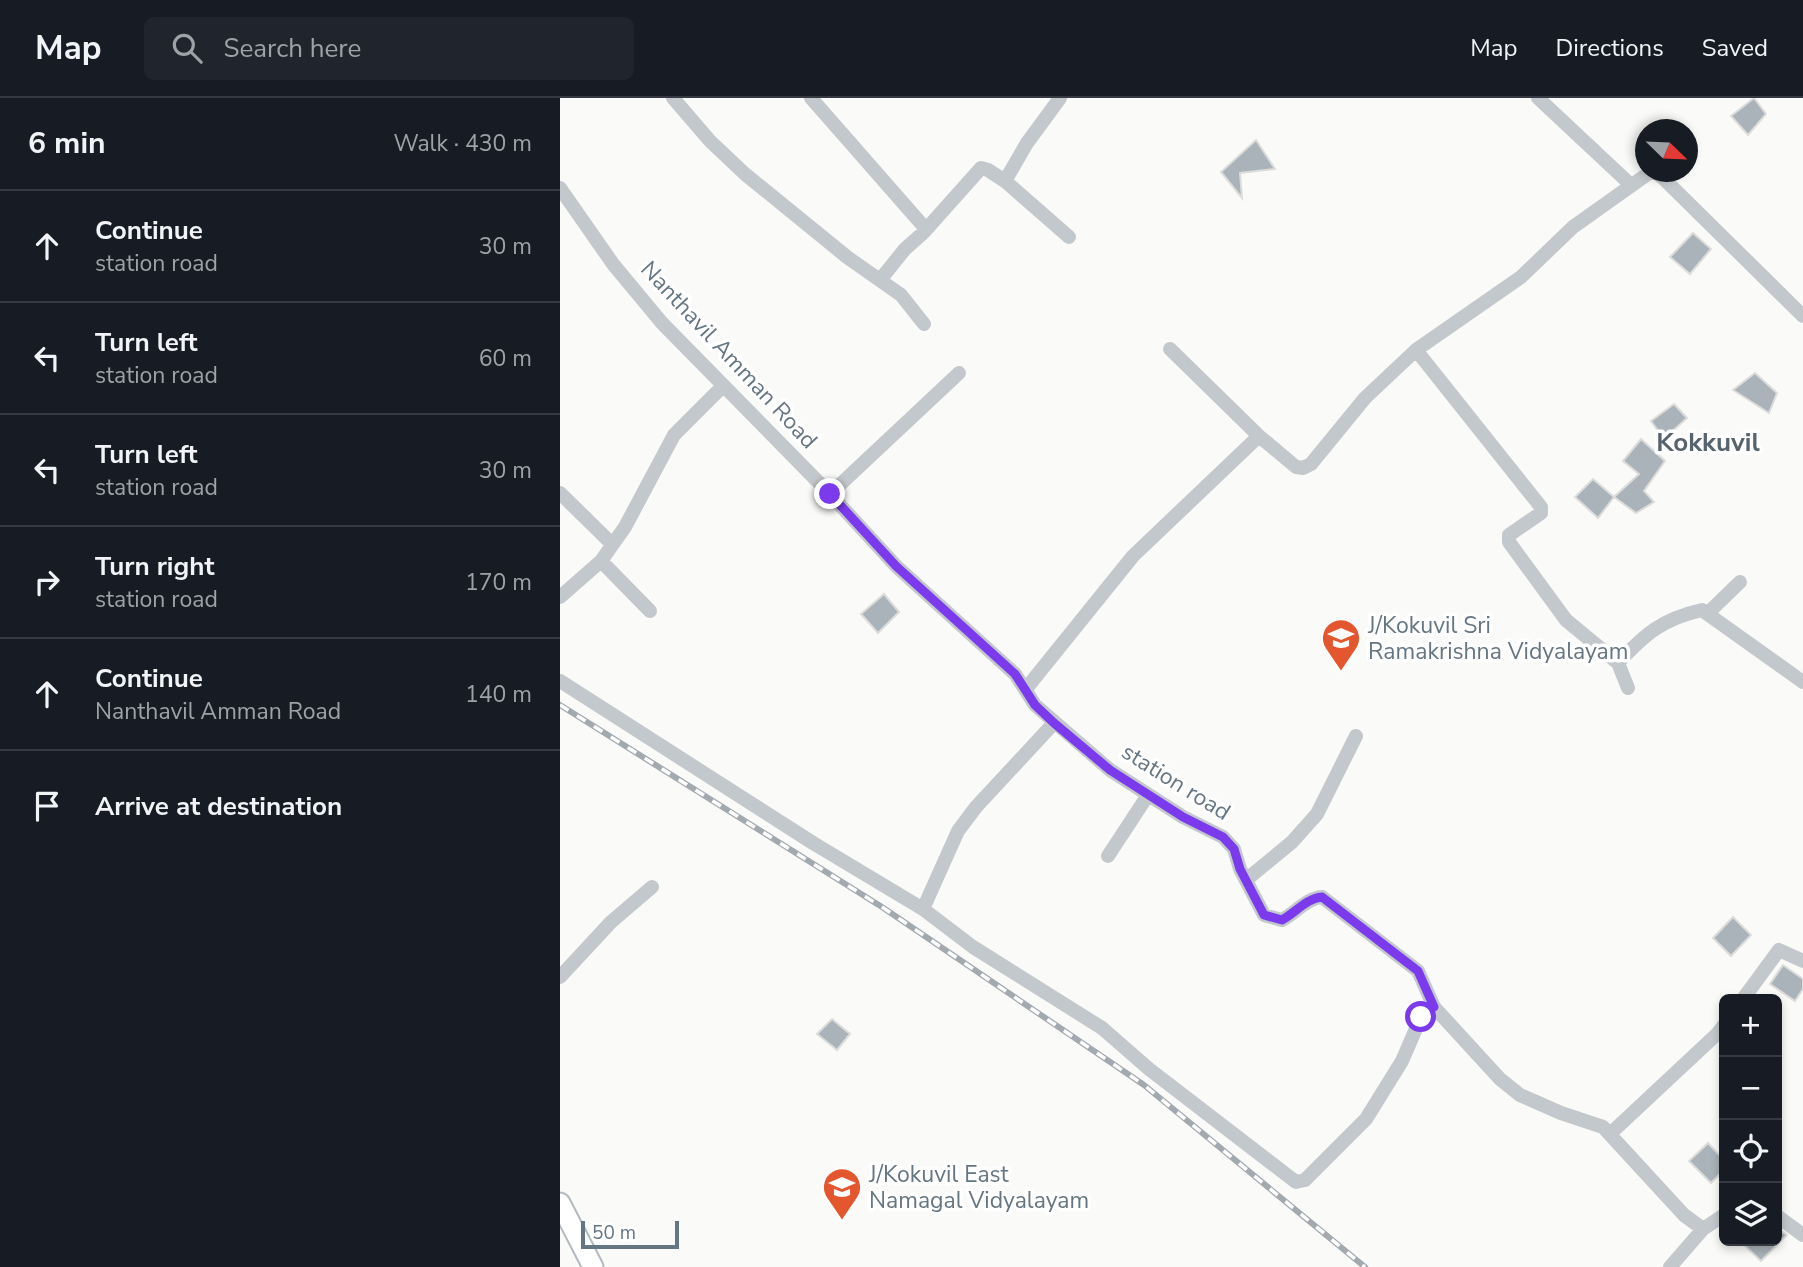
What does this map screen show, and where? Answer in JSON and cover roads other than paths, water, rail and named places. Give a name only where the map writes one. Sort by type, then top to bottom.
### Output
[{"type":"street","points":[[673,98],[710,141],[745,174],[847,257],[901,295],[924,324]]},
{"type":"street","points":[[811,98],[922,222],[925,228],[923,233]]},
{"type":"street","points":[[1005,181],[1027,143],[1060,98]]},
{"type":"street","points":[[1538,98],[1631,185]]},
{"type":"street","points":[[880,280],[905,249],[923,233],[981,168],[1005,181],[1069,237]]},
{"type":"street","points":[[1170,349],[1259,436],[1296,467],[1303,468],[1311,464],[1365,398],[1416,350],[1521,277],[1573,227],[1649,173],[1657,173],[1664,178],[1803,316]]},
{"type":"street","name":"Nanthavil Amman Road","points":[[560,188],[613,264],[662,323],[830,494],[896,566],[1015,674],[1025,690]]},
{"type":"street","points":[[1416,350],[1541,507],[1541,513],[1509,535],[1509,542],[1566,620],[1618,663],[1628,688]]},
{"type":"street","points":[[830,494],[959,373]]},
{"type":"street","points":[[560,597],[601,561],[625,527],[674,435],[723,386]]},
{"type":"street","points":[[1025,690],[1133,556],[1259,436]]},
{"type":"street","points":[[560,493],[612,544]]},
{"type":"street","points":[[601,561],[650,611]]},
{"type":"street","points":[[1707,612],[1740,582]]},
{"type":"street","points":[[1618,663],[1644,635],[1679,615],[1702,610],[1803,682]]},
{"type":"street","points":[[560,681],[813,843],[923,909],[973,947],[1102,1028],[1149,1069],[1296,1182],[1305,1180],[1366,1119],[1402,1061],[1421,1017],[1430,1005],[1434,1007]]},
{"type":"street","name":"station road","points":[[1025,690],[1035,705],[1054,723],[1110,770],[1183,817],[1223,837],[1234,849],[1240,869],[1264,915],[1282,920],[1296,913],[1313,898],[1322,897],[1418,971],[1434,1007],[1500,1079],[1520,1095],[1561,1113],[1604,1127],[1684,1215],[1703,1229]]},
{"type":"street","points":[[923,909],[958,831],[976,807],[1054,723]]},
{"type":"street","points":[[1246,880],[1292,842],[1317,814],[1356,736]]},
{"type":"street","points":[[1108,856],[1148,795]]},
{"type":"street","points":[[560,977],[611,922],[652,887]]},
{"type":"street","points":[[1747,994],[1779,950],[1803,961]]},
{"type":"street","points":[[1611,1133],[1719,1032]]},
{"type":"street","points":[[560,1203],[589,1266]]},
{"type":"street","points":[[1670,1267],[1703,1229],[1719,1218]]},
{"type":"street","points":[[1782,1220],[1803,1235]]},
{"type":"railway","points":[[560,705],[882,907],[1144,1085],[1365,1267]]},
{"type":"place","name":"J/Kokuvil Sri Ramakrishna Vidyalayam","points":[[1341,672]]},
{"type":"place","name":"J/Kokuvil East Namagal Vidyalayam","points":[[842,1221]]},
{"type":"district","name":"Kokkuvil","points":[[1708,442]]}]
